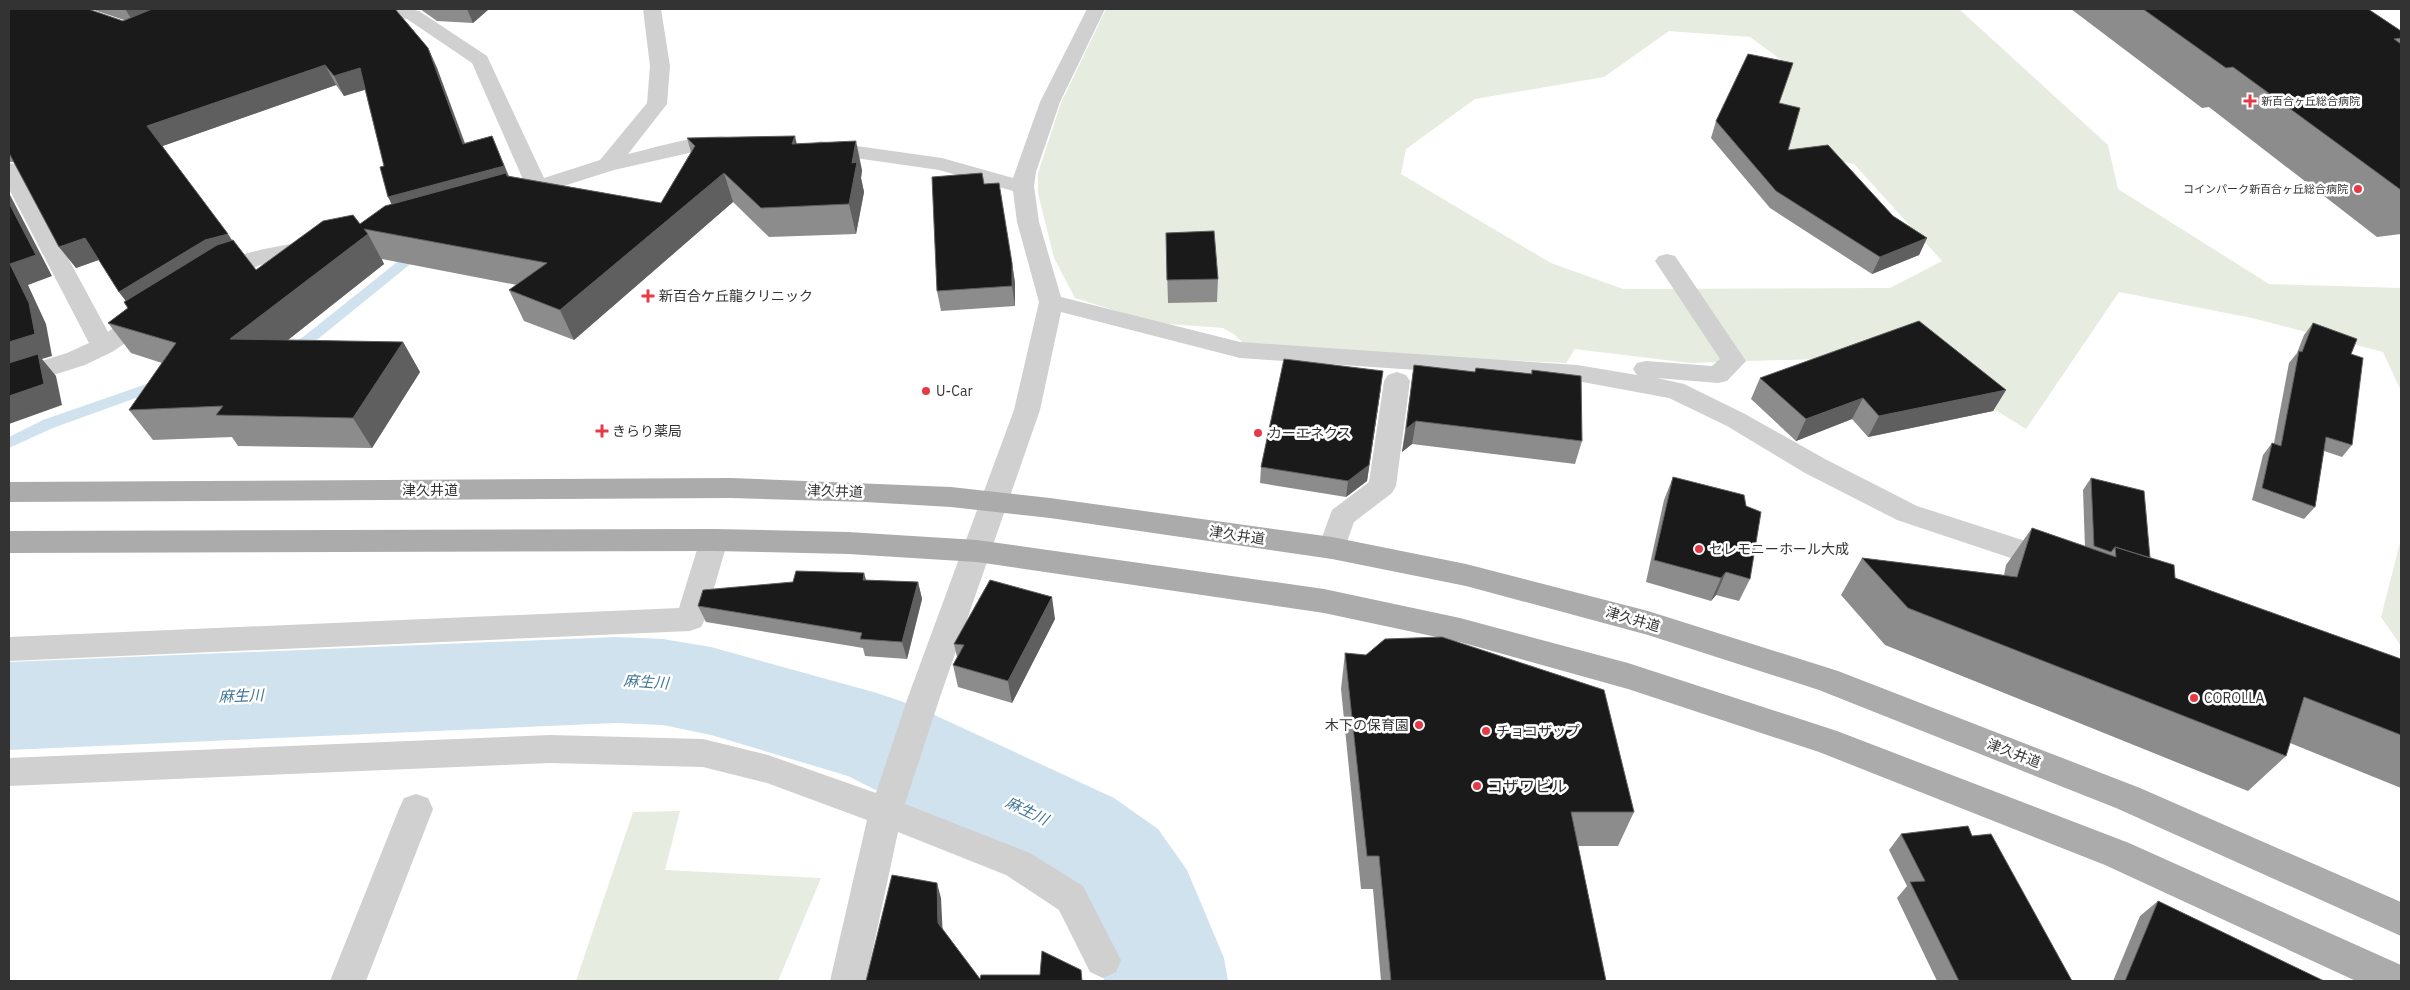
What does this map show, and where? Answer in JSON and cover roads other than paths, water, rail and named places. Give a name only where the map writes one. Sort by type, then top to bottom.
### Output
[{"type":"main road","name":"津久井道","points":[[9,492],[731,488],[865,492],[994,501],[1332,548],[1466,575],[1648,623],[1827,680],[2128,798],[2401,919]]},
{"type":"main road","points":[[9,542],[714,540],[848,543],[977,551],[1324,601],[1460,630],[1628,676],[1826,741],[2117,854],[2396,981]]},
{"type":"street","points":[[389,9],[413,15],[480,60],[538,188]]},
{"type":"street","points":[[608,165],[656,104],[660,66],[652,9]]},
{"type":"street","points":[[848,981],[891,799],[1027,410],[1051,302],[1028,222],[1023,186],[1050,102],[1096,9]]},
{"type":"street","points":[[492,200],[538,188],[608,165],[711,142],[747,142]]},
{"type":"street","points":[[801,145],[942,164],[1001,182],[1023,186]]},
{"type":"street","points":[[9,169],[103,346]]},
{"type":"street","points":[[198,286],[228,268],[260,258],[336,244]]},
{"type":"street","points":[[1577,373],[1632,368],[1718,375],[1734,361],[1667,261]]},
{"type":"street","points":[[1051,302],[1240,350],[1577,373],[1675,390],[1907,513],[2080,570]]},
{"type":"street","points":[[9,380],[76,359],[103,346],[166,305]]},
{"type":"street","points":[[1332,548],[1342,517],[1382,486],[1397,381]]},
{"type":"street","points":[[9,649],[690,619],[714,540]]},
{"type":"street","points":[[9,772],[550,749],[704,753],[891,799],[1018,864],[1071,898],[1103,960]]},
{"type":"street","points":[[348,981],[416,809]]},
{"type":"waterway","points":[[289,350],[308,340],[420,250]]},
{"type":"waterway","points":[[9,443],[48,424],[161,384]]},
{"type":"waterway","name":"麻生川","points":[[9,706],[616,680],[663,682],[711,691],[877,739],[1074,834],[1117,867],[1145,910],[1163,958],[1166,981]]},
{"type":"place","name":"新百合ヶ丘総合病院","points":[[2250,101]]},
{"type":"place","name":"コインパーク新百合ヶ丘総合病院","points":[[2358,189]]},
{"type":"place","name":"新百合ケ丘龍クリニック","points":[[648,296]]},
{"type":"place","name":"U-Car","points":[[926,391]]},
{"type":"place","name":"きらり薬局","points":[[602,431]]},
{"type":"place","name":"カーエネクス","points":[[1258,433]]},
{"type":"place","name":"セレモニーホール大成","points":[[1699,549]]},
{"type":"place","name":"COROLLA","points":[[2194,698]]},
{"type":"place","name":"木下の保育園","points":[[1419,725]]},
{"type":"place","name":"チョコザップ","points":[[1486,731]]},
{"type":"place","name":"コザワビル","points":[[1477,786]]}]
